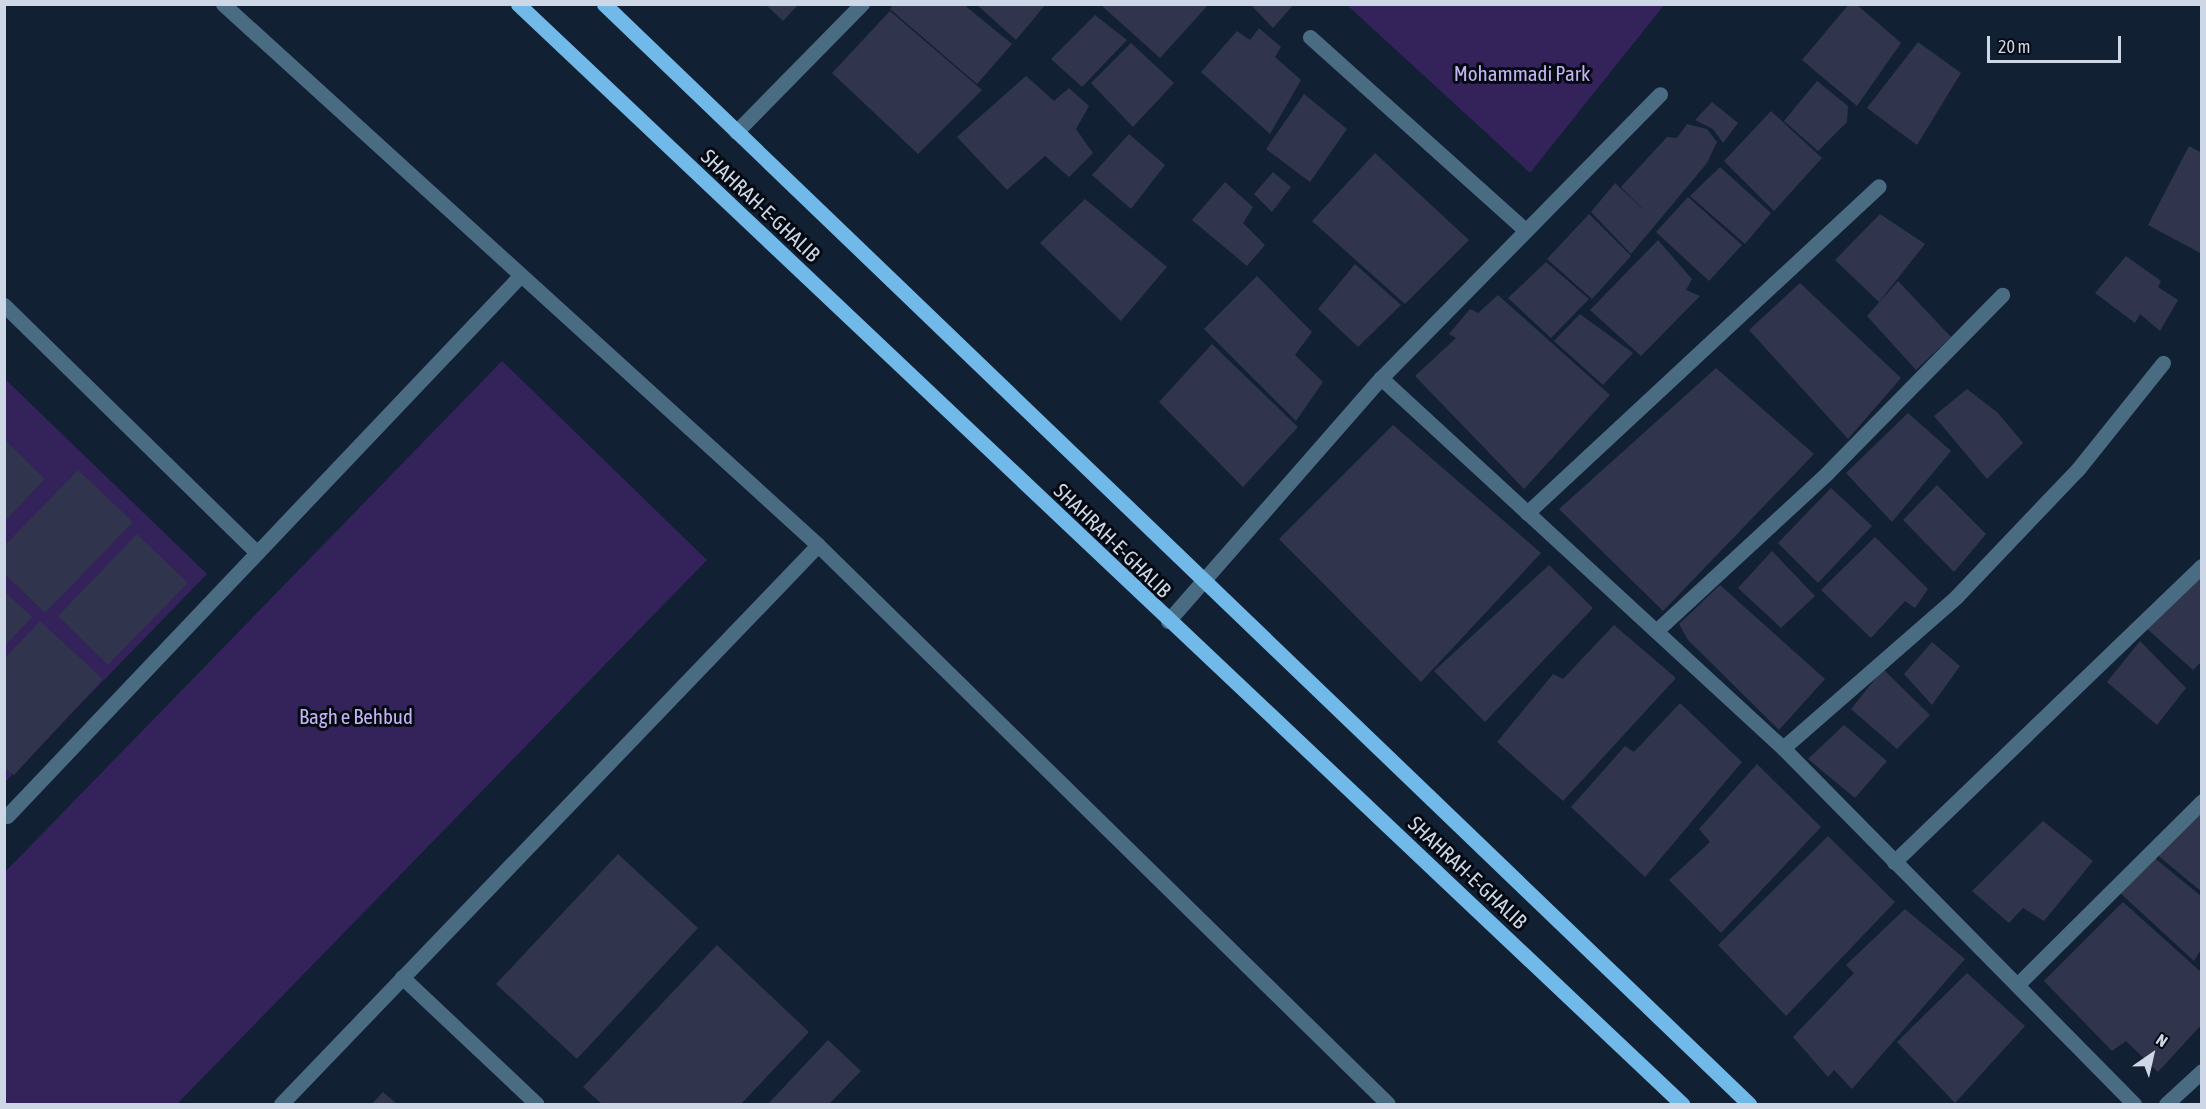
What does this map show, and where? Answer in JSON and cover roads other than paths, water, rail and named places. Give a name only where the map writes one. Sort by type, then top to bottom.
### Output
[{"type":"main road","name":"SHAHRAH-E-GHALIB","points":[[518,4],[1168,621],[1682,1104]]},
{"type":"main road","name":"SHAHRAH-E-GHALIB","points":[[604,4],[1749,1104]]},
{"type":"street","points":[[223,4],[818,545],[1388,1104]]},
{"type":"street","points":[[736,132],[862,4]]},
{"type":"street","points":[[1310,37],[1525,230]]},
{"type":"street","points":[[1168,621],[1381,378],[1660,94]]},
{"type":"street","points":[[1527,513],[1879,186]]},
{"type":"street","points":[[5,816],[521,275]]},
{"type":"street","points":[[1656,631],[1827,473],[2002,294]]},
{"type":"street","points":[[4,305],[257,553]]},
{"type":"street","points":[[1784,748],[1956,597],[2078,469],[2163,363]]},
{"type":"street","points":[[1381,378],[1784,748],[2134,1104]]},
{"type":"street","points":[[281,1104],[818,545]]},
{"type":"street","points":[[1894,861],[2202,566]]},
{"type":"street","points":[[2018,985],[2202,801]]},
{"type":"street","points":[[402,977],[537,1104]]},
{"type":"street","points":[[2166,1104],[2202,1071]]},
{"type":"park label","name":"Mohammadi Park","points":[[1522,73]]},
{"type":"park label","name":"Bagh e Behbud","points":[[356,716]]}]
